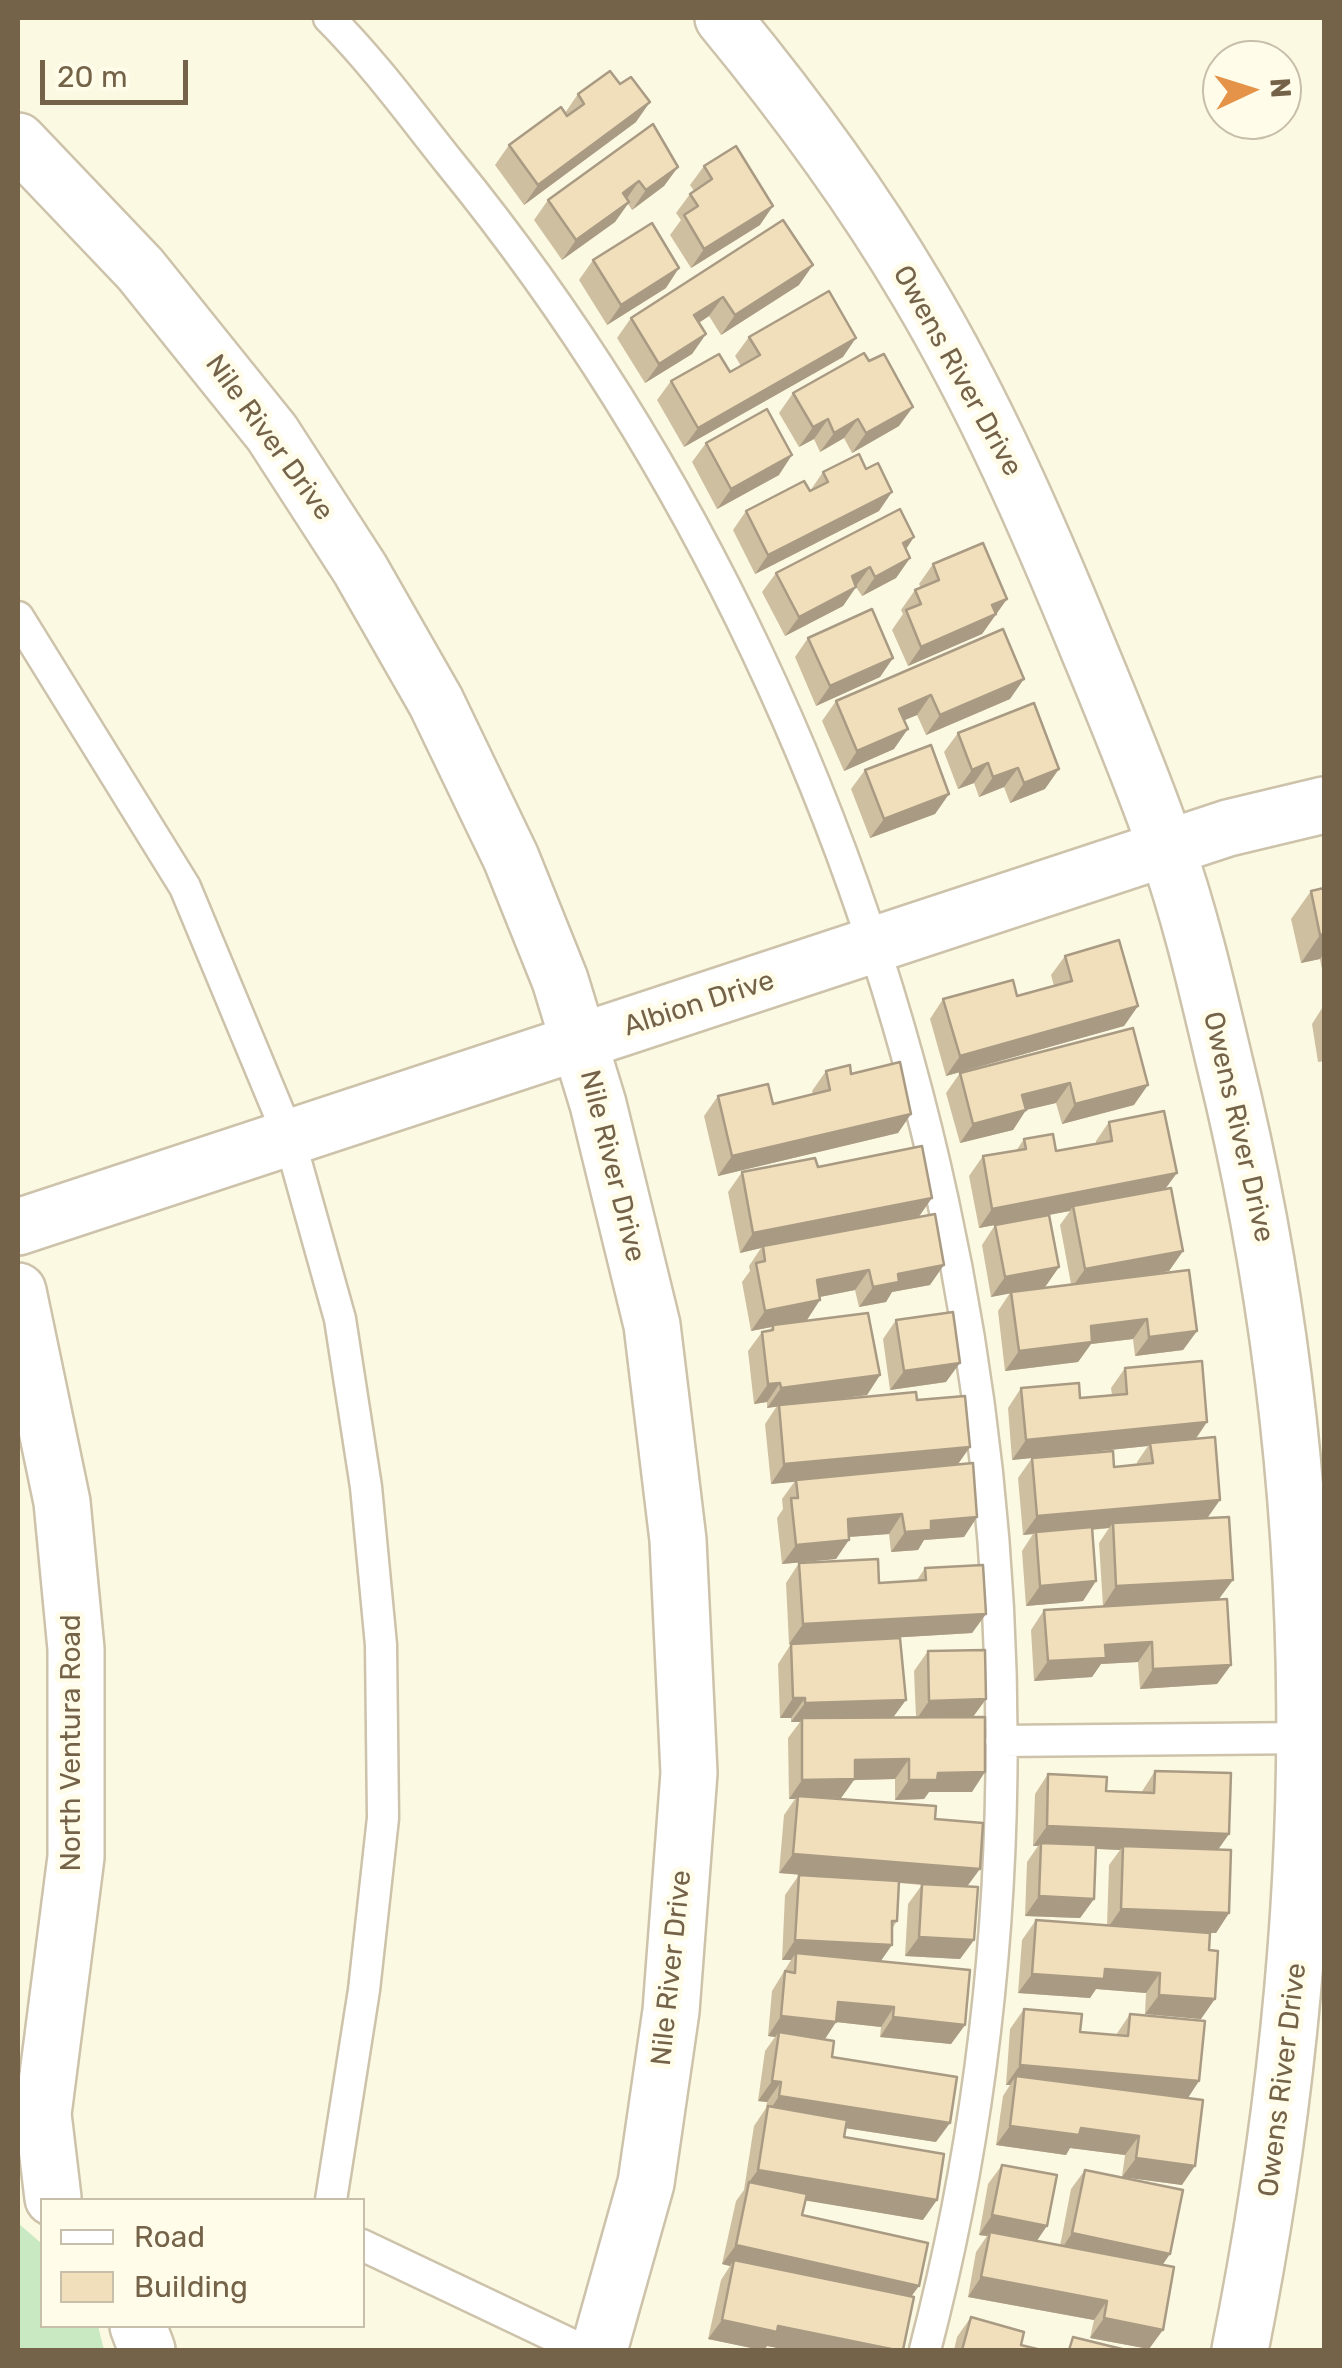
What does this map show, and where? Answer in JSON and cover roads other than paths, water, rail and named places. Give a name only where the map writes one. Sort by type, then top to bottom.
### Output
[{"type":"street","name":"Owens River Drive","points":[[723,18],[778,84],[917,290],[1025,496],[1167,848],[1254,1178],[1283,1348],[1303,1580],[1308,1738],[1298,1970],[1270,2204],[1240,2350]]},
{"type":"street","name":"Nile River Drive","points":[[18,141],[140,268],[272,433],[360,568],[436,702],[511,858],[580,1043],[652,1325],[678,1540],[689,1773],[671,2012],[646,2182],[600,2350]]},
{"type":"street","name":"Albion Drive","points":[[18,1228],[1167,848],[1324,805]]},
{"type":"street","name":"North Ventura Road","points":[[18,1291],[62,1502],[76,1649],[76,1856],[42,2114],[42,2192]]},
{"type":"lane","points":[[330,18],[504,228],[620,397],[708,552],[784,710],[875,945],[936,1170],[974,1370],[997,1605],[1001,1741],[994,1948],[969,2138],[925,2350]]},
{"type":"lane","points":[[18,618],[185,887],[290,1136],[340,1319],[366,1488],[382,1645],[383,1818],[364,1990],[331,2198]]},
{"type":"lane","points":[[1001,1741],[1308,1738]]},
{"type":"lane","points":[[365,2246],[584,2350]]}]
